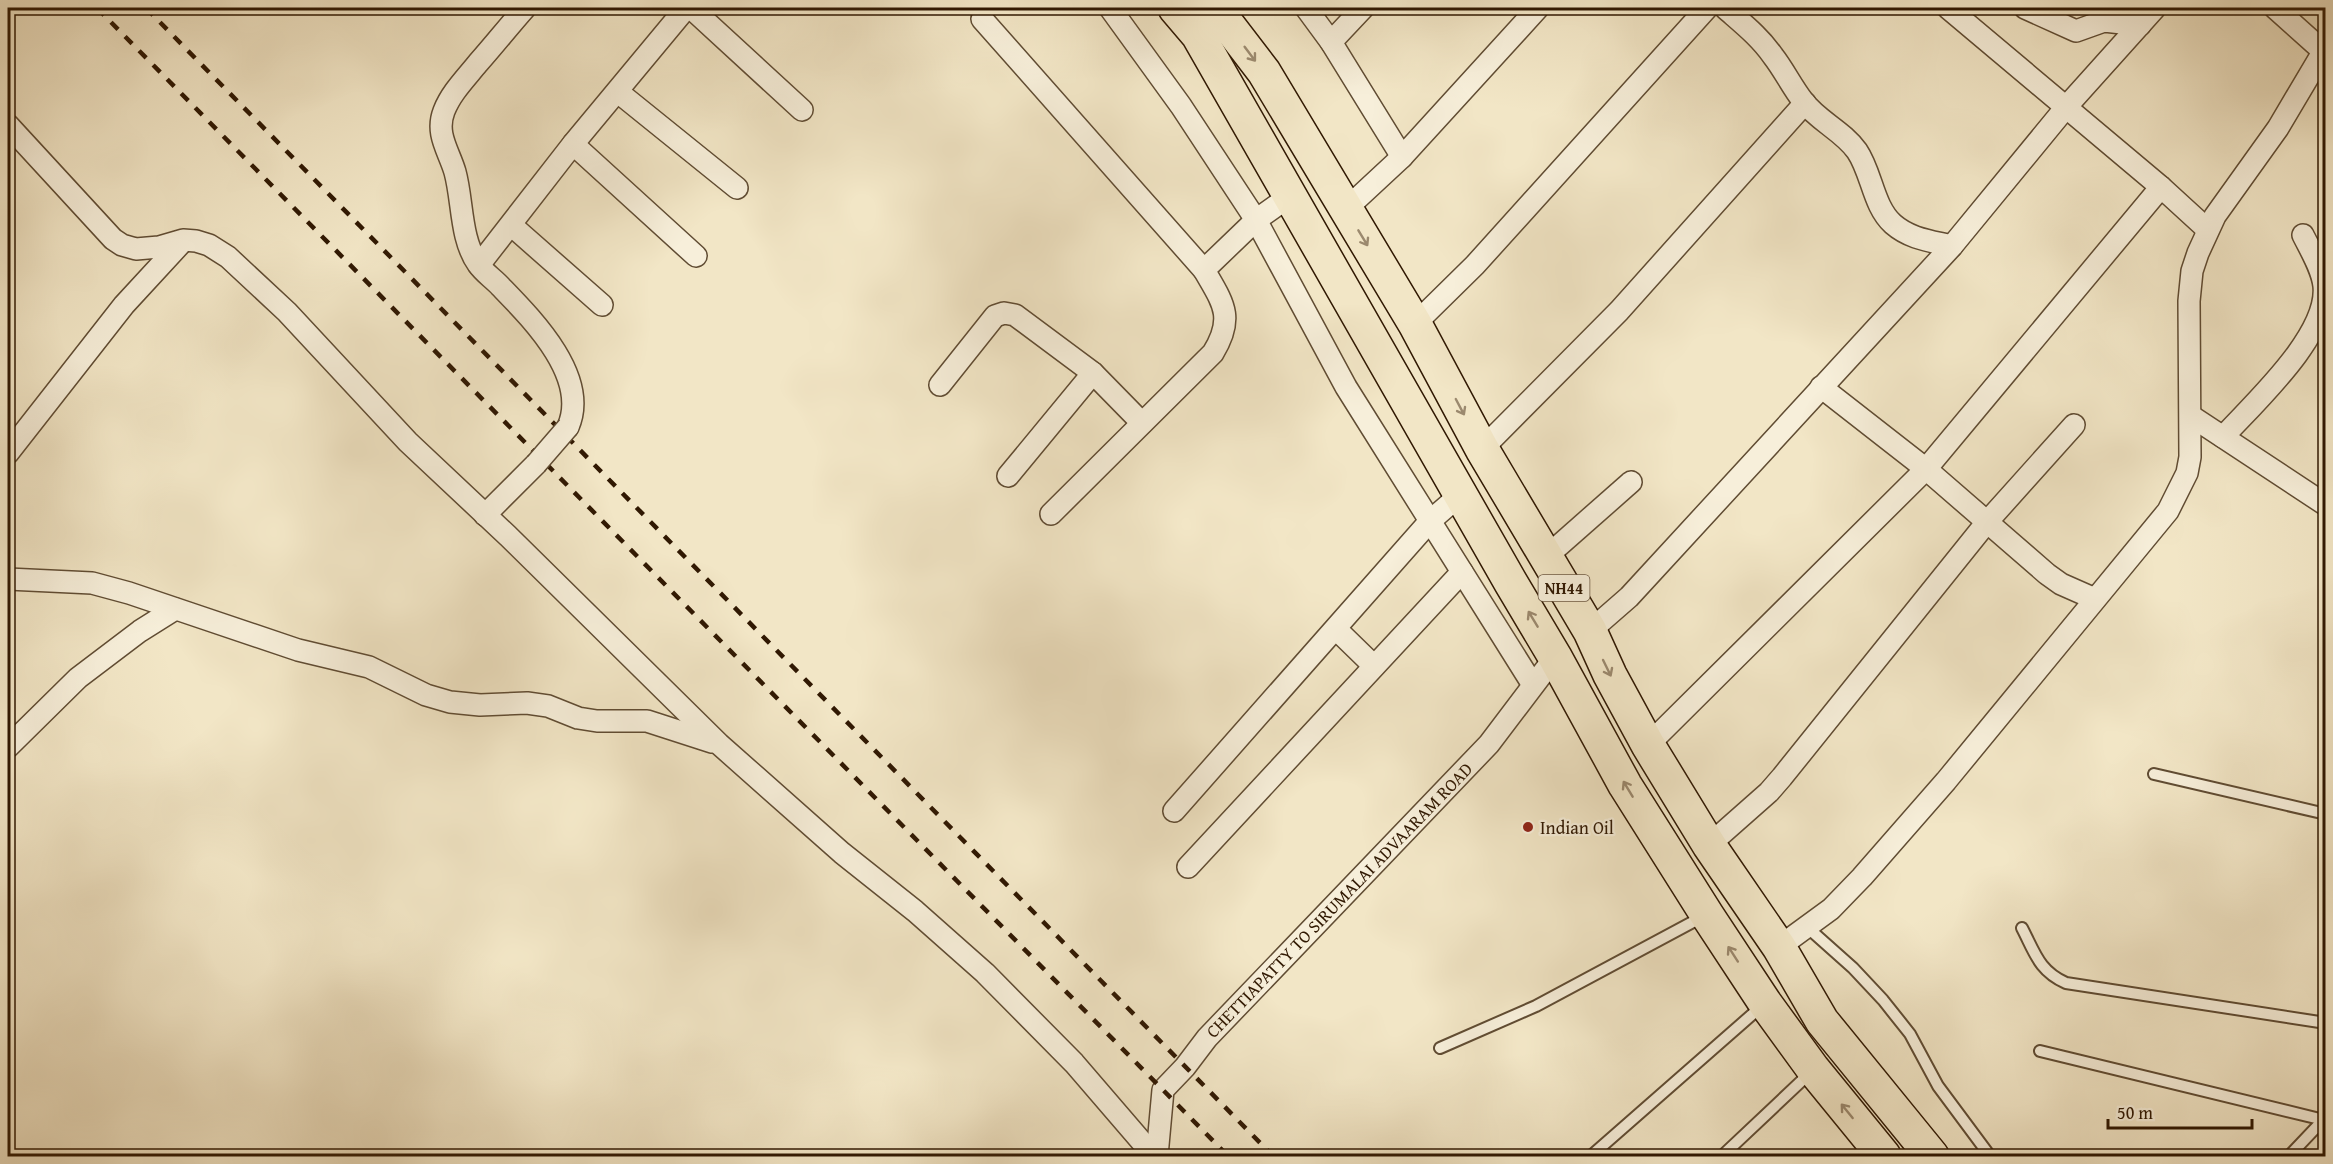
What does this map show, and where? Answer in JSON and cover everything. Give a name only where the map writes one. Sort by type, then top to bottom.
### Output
[{"type":"highway","name":"NH44","points":[[1175,8],[1198,35],[1555,657],[1625,785],[1765,1003],[1813,1069],[1884,1156]]},
{"type":"highway","name":"NH44","points":[[1215,8],[1264,72],[1415,324],[1482,449],[1590,632],[1610,675],[1648,745],[1709,845],[1779,947],[1822,1021],[1932,1156]]},
{"type":"street","points":[[485,515],[536,464],[568,427],[573,410],[570,387],[563,365],[538,326],[478,265],[470,249],[456,175],[442,142],[440,124],[451,96],[525,8]]},
{"type":"street","points":[[478,265],[573,144],[686,8]]},
{"type":"street","points":[[691,8],[802,110]]},
{"type":"street","points":[[1110,8],[1181,106],[1256,220],[1346,387],[1533,684]]},
{"type":"street","points":[[1306,8],[1331,42],[1402,157]]},
{"type":"street","points":[[1331,42],[1363,8]]},
{"type":"street","points":[[1346,209],[1402,157],[1538,8]]},
{"type":"street","points":[[1415,324],[1475,265],[1707,8]]},
{"type":"street","points":[[1725,8],[1768,48],[1805,103],[1846,137],[1858,152],[1884,215],[1904,232],[1920,239],[1952,246]]},
{"type":"street","points":[[1948,8],[2067,106],[2208,230]]},
{"type":"street","points":[[2025,8],[2076,31],[2104,21],[2140,25]]},
{"type":"street","points":[[1590,632],[1629,597],[1952,246],[2067,106],[2155,8]]},
{"type":"street","points":[[1779,947],[1831,909],[1869,869],[1946,781],[2150,534],[2178,493],[2187,473],[2190,457],[2189,301],[2192,271],[2215,216],[2278,128],[2324,49],[2275,8]]},
{"type":"street","points":[[982,19],[1204,270],[1224,306],[1226,320],[1221,339],[1212,352],[1051,514]]},
{"type":"street","points":[[618,92],[737,188]]},
{"type":"street","points":[[1482,449],[1619,311],[1805,103]]},
{"type":"street","points":[[8,125],[113,239],[122,245],[136,249],[183,240],[196,241],[209,245],[228,256],[287,312],[408,442],[719,744],[842,853],[915,911],[985,973],[1074,1063],[1155,1156]]},
{"type":"street","points":[[573,144],[696,256]]},
{"type":"street","points":[[1648,745],[1926,469],[2161,187]]},
{"type":"street","points":[[1204,270],[1256,220],[1290,196]]},
{"type":"street","points":[[511,225],[602,305]]},
{"type":"street","points":[[2223,437],[2300,351],[2317,323],[2323,306],[2324,286],[2319,269],[2303,235]]},
{"type":"street","points":[[8,453],[124,305],[183,240]]},
{"type":"street","points":[[940,384],[995,316],[1004,313],[1015,315],[1093,373],[1142,423]]},
{"type":"street","points":[[1008,476],[1093,373]]},
{"type":"street","points":[[1821,387],[1926,469],[2061,584],[2095,599]]},
{"type":"street","points":[[2191,416],[2325,505]]},
{"type":"street","points":[[1709,845],[1769,792],[1987,522],[2074,424]]},
{"type":"street","points":[[1546,557],[1631,482]]},
{"type":"street","points":[[1174,811],[1430,521],[1460,495]]},
{"type":"street","points":[[1188,867],[1462,572]]},
{"type":"street","points":[[8,579],[92,583],[129,592],[298,650],[369,667],[426,695],[450,702],[480,705],[527,703],[548,706],[587,720],[618,723],[647,722],[719,744]]},
{"type":"street","points":[[8,747],[78,678],[140,631],[175,609]]},
{"type":"street","points":[[1336,630],[1374,666]]},
{"type":"street","name":"CHETTIAPATTY TO SIRUMALAI ADVAARAM ROAD","points":[[1155,1156],[1162,1090],[1185,1067],[1207,1038],[1489,744],[1555,657]]},
{"type":"lane","points":[[2154,774],[2325,814]]},
{"type":"lane","points":[[1440,1048],[1536,1006],[1707,915]]},
{"type":"lane","points":[[1807,927],[1853,968],[1883,1000],[1910,1034],[1938,1086],[1990,1156]]},
{"type":"lane","points":[[2022,928],[2043,968],[2053,977],[2066,983],[2325,1023]]},
{"type":"lane","points":[[1593,1155],[1765,1003]]},
{"type":"lane","points":[[2040,1051],[2325,1118]]},
{"type":"lane","points":[[1722,1156],[1813,1069]]},
{"type":"lane","points":[[2289,1156],[2325,1118]]},
{"type":"railway","points":[[97,8],[1228,1156]]},
{"type":"railway","points":[[146,8],[1273,1156]]},
{"type":"place","name":"Indian Oil","points":[[1528,827]]}]
